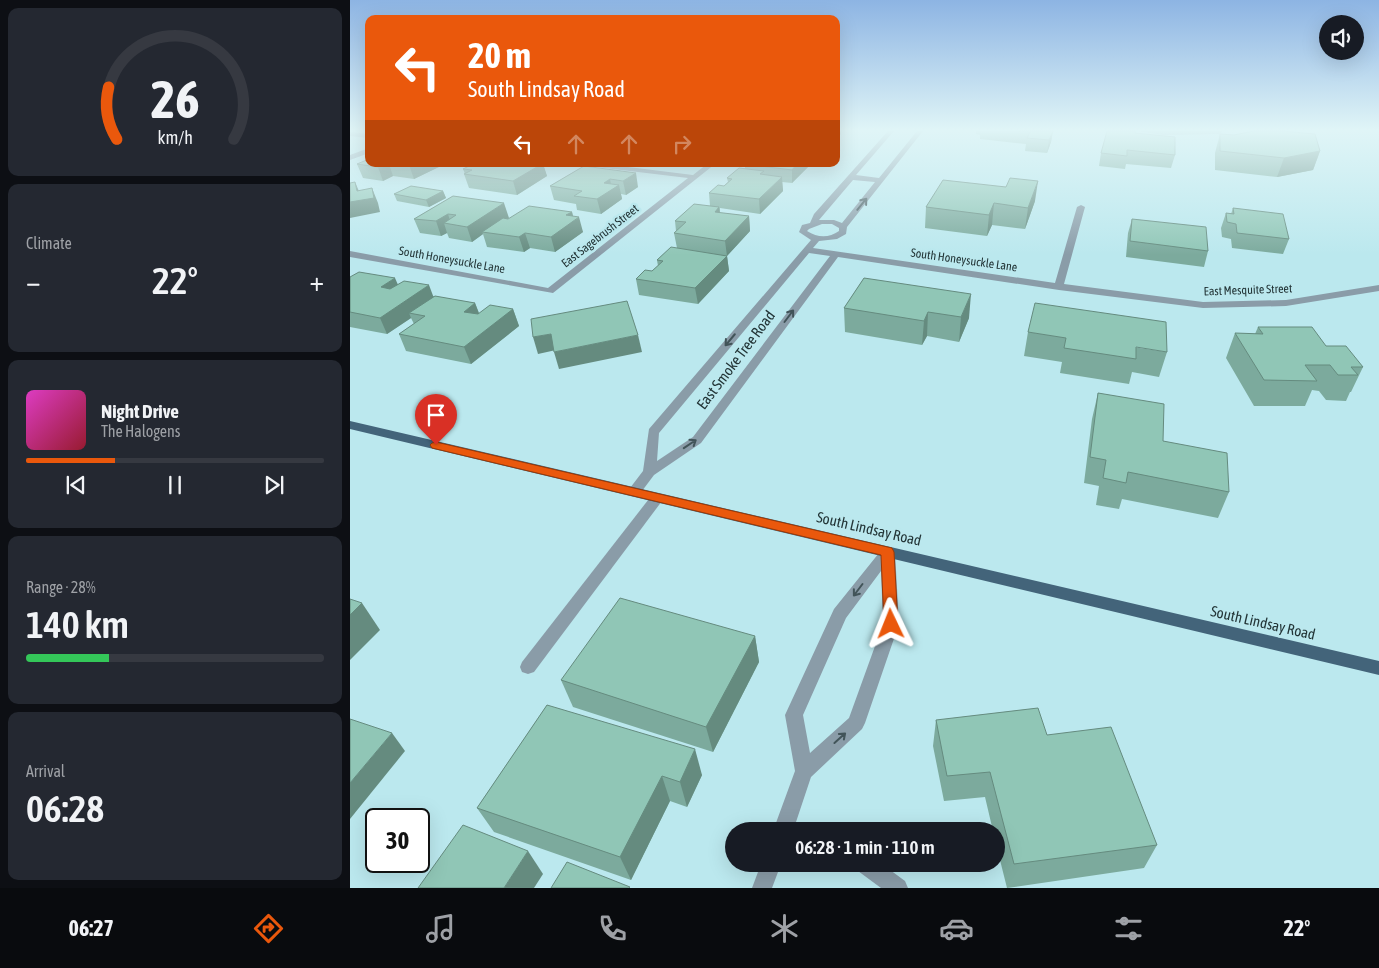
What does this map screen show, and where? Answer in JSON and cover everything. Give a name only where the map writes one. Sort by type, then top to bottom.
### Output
[{"type":"main road","name":"South Lindsay Road","points":[[350,425],[1379,668]]},
{"type":"street","points":[[657,172],[695,177]]},
{"type":"street","name":"East Sagebrush Street","points":[[550,291],[701,172]]},
{"type":"street","points":[[814,222],[853,172]]},
{"type":"street","points":[[843,227],[834,222],[814,222],[805,227],[803,232],[816,239],[830,239],[840,235],[843,232],[843,227],[886,172]]},
{"type":"street","points":[[850,176],[880,180]]},
{"type":"street","points":[[1060,287],[1081,206]]},
{"type":"street","name":"East Smoke Tree Road","points":[[649,472],[653,432],[816,239]]},
{"type":"street","name":"South Honeysuckle Lane","points":[[807,250],[1118,295]]},
{"type":"street","name":"South Honeysuckle Lane","points":[[350,254],[550,291]]},
{"type":"street","name":"East Smoke Tree Road","points":[[634,492],[649,472],[697,440],[836,254]]},
{"type":"street","name":"East Mesquite Street","points":[[1118,295],[1203,305],[1277,304],[1379,288]]},
{"type":"street","points":[[528,667],[657,498]]},
{"type":"street","points":[[804,771],[794,715],[840,614],[888,552]]},
{"type":"street","points":[[786,822],[804,771],[856,723],[891,624],[888,552]]},
{"type":"street","points":[[762,888],[768,872]]},
{"type":"street","points":[[876,872],[898,888]]},
{"type":"building","points":[[467,172],[528,172],[513,181],[464,174]]},
{"type":"building","points":[[573,172],[636,173],[623,181],[610,179],[604,183],[619,185],[597,199],[574,196],[582,191],[550,186]]},
{"type":"building","points":[[734,172],[762,172],[760,174],[782,177],[759,199],[709,193],[718,185],[724,186],[732,179],[727,178]]},
{"type":"building","points":[[1010,178],[1038,181],[1028,208],[994,203],[989,215],[926,207],[943,180],[1006,187]]},
{"type":"building","points":[[355,182],[357,191],[372,188],[374,198],[350,202],[350,183]]},
{"type":"building","points":[[411,186],[443,191],[426,200],[394,194]]},
{"type":"building","points":[[453,196],[504,203],[467,227],[444,223],[456,215],[448,214],[436,221],[414,219]]},
{"type":"building","points":[[694,204],[719,207],[715,212],[749,216],[725,241],[674,233],[686,222],[675,221]]},
{"type":"building","points":[[529,206],[572,212],[566,215],[579,217],[551,237],[525,233],[519,237],[482,232],[503,218],[508,219]]},
{"type":"building","points":[[1233,208],[1283,214],[1289,239],[1237,233],[1236,224],[1227,222],[1226,213],[1234,214]]},
{"type":"building","points":[[1132,219],[1206,227],[1208,251],[1130,241]]},
{"type":"building","points":[[671,247],[727,256],[695,288],[636,279],[645,270],[652,271],[663,261],[657,260]]},
{"type":"building","points":[[359,272],[395,278],[381,287],[390,289],[404,281],[429,285],[380,318],[350,312],[350,277]]},
{"type":"building","points":[[864,278],[971,294],[961,317],[928,312],[924,321],[844,308]]},
{"type":"building","points":[[435,296],[475,303],[464,312],[478,314],[490,305],[513,309],[464,347],[399,334],[425,316],[409,313]]},
{"type":"building","points":[[627,301],[638,335],[554,352],[551,334],[533,337],[531,319]]},
{"type":"building","points":[[1035,303],[1166,322],[1167,352],[1136,347],[1136,359],[1064,348],[1066,338],[1028,332]]},
{"type":"building","points":[[1258,327],[1312,327],[1326,346],[1346,346],[1363,367],[1351,367],[1358,375],[1338,375],[1330,365],[1305,365],[1317,381],[1264,380],[1235,333],[1263,334]]},
{"type":"building","points":[[1098,393],[1164,404],[1163,441],[1227,453],[1229,492],[1128,472],[1126,483],[1103,478],[1106,460],[1090,457]]},
{"type":"building","points":[[620,598],[755,636],[706,727],[561,680]]},
{"type":"building","points":[[350,599],[362,603],[350,615]]},
{"type":"building","points":[[547,705],[695,749],[680,782],[662,776],[620,857],[477,808]]},
{"type":"building","points":[[1038,708],[1047,735],[1111,727],[1157,845],[1014,864],[1005,830],[1005,822],[1003,822],[990,772],[947,776],[936,720]]},
{"type":"building","points":[[350,719],[392,733],[350,783]]},
{"type":"building","points":[[463,825],[528,851],[504,888],[418,888]]},
{"type":"building","points":[[567,862],[630,887],[551,888]]},
{"type":"route","points":[[436,445],[888,552],[891,624]]}]
